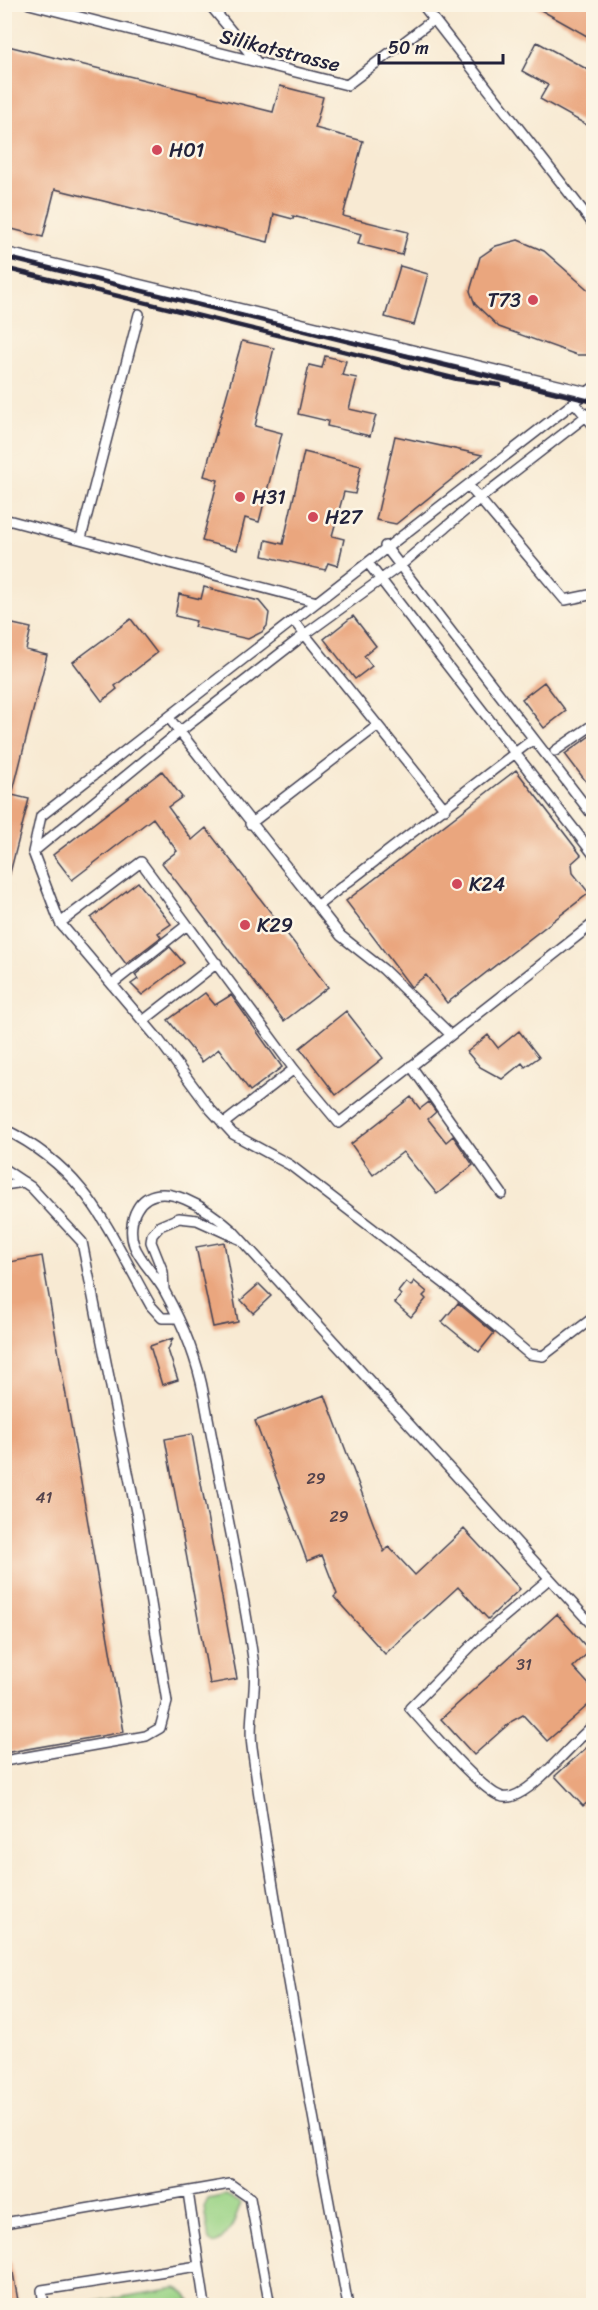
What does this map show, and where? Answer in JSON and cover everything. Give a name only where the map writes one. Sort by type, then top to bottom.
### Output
[{"type":"lane","name":"Silikatstrasse","points":[[29,4],[347,85],[433,20]]},
{"type":"lane","points":[[209,4],[257,62]]},
{"type":"lane","points":[[422,4],[594,225]]},
{"type":"lane","points":[[4,252],[590,389]]},
{"type":"lane","points":[[81,538],[139,314]]},
{"type":"lane","points":[[590,389],[468,485],[385,546],[368,563],[41,816],[33,852],[60,923],[143,1021],[233,1134],[290,1165],[454,1291],[529,1354],[543,1356],[594,1317]]},
{"type":"lane","points":[[574,402],[590,414],[594,426]]},
{"type":"lane","points":[[33,852],[178,733],[304,635],[401,565],[479,499],[590,414]]},
{"type":"lane","points":[[468,485],[565,600],[594,594]]},
{"type":"lane","points":[[4,519],[317,602]]},
{"type":"lane","points":[[385,546],[532,740],[594,817]]},
{"type":"lane","points":[[368,563],[594,855]]},
{"type":"lane","points":[[294,621],[445,809]]},
{"type":"lane","points":[[169,718],[178,733],[341,936],[383,969],[450,1034]]},
{"type":"lane","points":[[555,751],[594,724]]},
{"type":"lane","points":[[250,824],[377,726]]},
{"type":"lane","points":[[317,906],[532,740]]},
{"type":"lane","points":[[60,923],[141,862],[294,1069],[339,1123],[594,923]]},
{"type":"lane","points":[[112,984],[187,925]]},
{"type":"lane","points":[[143,1021],[217,963]]},
{"type":"lane","points":[[411,1066],[502,1194]]},
{"type":"lane","points":[[223,1124],[294,1069]]},
{"type":"lane","points":[[4,1129],[30,1142],[68,1172],[96,1206],[151,1306],[162,1318],[178,1318]]},
{"type":"lane","points":[[4,1169],[24,1182],[82,1242],[137,1517],[167,1702],[160,1728],[147,1736],[4,1761]]},
{"type":"lane","points":[[4,1185],[24,1182]]},
{"type":"lane","points":[[348,2306],[299,2038],[251,1742],[254,1669],[196,1357],[164,1289],[148,1269],[133,1244],[132,1227],[137,1208],[148,1199],[168,1193],[186,1199],[219,1218],[594,1627]]},
{"type":"lane","points":[[164,1289],[163,1272],[151,1242],[152,1235],[160,1226],[179,1218],[197,1220],[240,1240]]},
{"type":"lane","points":[[549,1579],[479,1638],[410,1708],[474,1776],[498,1796],[508,1798],[519,1794],[594,1725]]},
{"type":"lane","points":[[4,2223],[230,2184],[250,2198],[270,2306]]},
{"type":"lane","points":[[188,2192],[206,2306]]},
{"type":"lane","points":[[44,2306],[42,2290],[198,2266]]},
{"type":"green space","points":[[226,2195],[241,2203],[227,2234],[213,2244],[209,2241],[204,2207],[208,2199]]},
{"type":"green space","points":[[176,2288],[186,2295],[191,2305],[76,2305]]},
{"type":"building","points":[[530,4],[594,4],[594,40]]},
{"type":"building","points":[[537,42],[594,73],[594,129],[540,99],[548,85],[522,71]]},
{"type":"building","name":"H01","points":[[4,45],[273,112],[280,86],[323,97],[315,128],[363,141],[343,216],[408,232],[402,255],[358,244],[361,234],[293,216],[293,219],[274,214],[268,242],[55,189],[43,237],[4,227]]},
{"type":"building","name":"T73","points":[[518,240],[544,251],[594,295],[594,355],[577,355],[499,327],[475,304],[470,291],[480,257],[496,246]]},
{"type":"building","points":[[400,266],[428,274],[414,325],[385,317]]},
{"type":"building","name":"H31","points":[[242,341],[274,348],[255,426],[282,433],[259,522],[245,518],[237,550],[202,541],[218,480],[204,476]]},
{"type":"building","points":[[325,356],[346,361],[342,375],[357,378],[349,409],[376,415],[370,436],[327,426],[328,421],[298,414],[309,365],[322,368]]},
{"type":"building","points":[[395,436],[482,455],[396,524],[376,520]]},
{"type":"building","name":"H27","points":[[304,452],[361,466],[355,494],[344,492],[332,536],[344,539],[338,566],[328,563],[325,570],[263,556],[266,540],[283,544]]},
{"type":"building","points":[[204,587],[259,601],[269,613],[267,626],[262,632],[248,639],[194,627],[196,621],[175,616],[179,594],[201,599]]},
{"type":"building","points":[[353,616],[376,646],[364,656],[372,666],[355,679],[324,639]]},
{"type":"building","points":[[131,619],[157,653],[115,686],[117,689],[102,701],[73,662]]},
{"type":"building","points":[[4,622],[31,628],[26,650],[47,655],[12,795],[29,799],[9,877],[4,876]]},
{"type":"building","points":[[544,682],[566,711],[544,728],[522,699]]},
{"type":"building","points":[[594,733],[594,792],[565,754]]},
{"type":"building","name":"K24","points":[[516,770],[581,855],[572,863],[573,873],[589,893],[447,1003],[426,975],[411,987],[346,901]]},
{"type":"building","name":"K29","points":[[162,771],[182,797],[168,807],[192,840],[206,828],[328,987],[284,1021],[162,863],[177,851],[153,818],[72,880],[53,855]]},
{"type":"building","points":[[138,882],[171,924],[158,933],[161,937],[126,964],[91,918]]},
{"type":"building","points":[[170,947],[184,963],[142,995],[131,984],[138,979],[135,975]]},
{"type":"building","points":[[205,993],[215,1005],[231,995],[282,1067],[250,1091],[219,1049],[202,1062],[168,1020]]},
{"type":"building","points":[[346,1011],[383,1058],[336,1095],[300,1048]]},
{"type":"building","points":[[519,1031],[539,1057],[525,1067],[522,1063],[502,1079],[480,1067],[467,1052],[488,1035],[498,1048]]},
{"type":"building","points":[[411,1097],[420,1109],[429,1102],[436,1112],[428,1119],[446,1142],[453,1136],[473,1165],[437,1194],[403,1152],[373,1175],[351,1144]]},
{"type":"building","points":[[224,1242],[238,1322],[213,1327],[196,1247]]},
{"type":"building","points":[[42,1256],[124,1732],[4,1753],[4,1263]]},
{"type":"building","points":[[414,1281],[427,1292],[423,1296],[426,1299],[411,1317],[395,1303],[401,1295],[398,1292],[406,1282],[411,1286]]},
{"type":"building","points":[[259,1284],[271,1296],[253,1313],[241,1300]]},
{"type":"building","points":[[458,1303],[494,1333],[479,1352],[442,1322]]},
{"type":"building","points":[[173,1338],[168,1350],[178,1380],[162,1385],[150,1346]]},
{"type":"building","points":[[325,1395],[384,1552],[389,1547],[415,1575],[464,1529],[520,1589],[488,1619],[458,1587],[385,1654],[334,1597],[337,1594],[322,1555],[307,1561],[255,1421]]},
{"type":"building","points":[[192,1434],[237,1679],[210,1684],[165,1439]]},
{"type":"building","points":[[557,1614],[590,1651],[573,1667],[594,1690],[594,1700],[547,1741],[523,1715],[512,1721],[474,1755],[441,1719]]},
{"type":"building","points":[[594,1741],[594,1797],[583,1806],[555,1776]]},
{"type":"building","points":[[4,2262],[11,2262],[19,2306],[4,2306]]},
{"type":"railway","points":[[4,257],[594,402]]},
{"type":"railway","points":[[4,268],[457,379],[500,385]]},
{"type":"place","name":"H01","points":[[157,150]]},
{"type":"place","name":"T73","points":[[533,300]]},
{"type":"place","name":"H31","points":[[240,497]]},
{"type":"place","name":"H27","points":[[313,517]]},
{"type":"place","name":"K24","points":[[457,884]]},
{"type":"place","name":"K29","points":[[245,925]]}]
